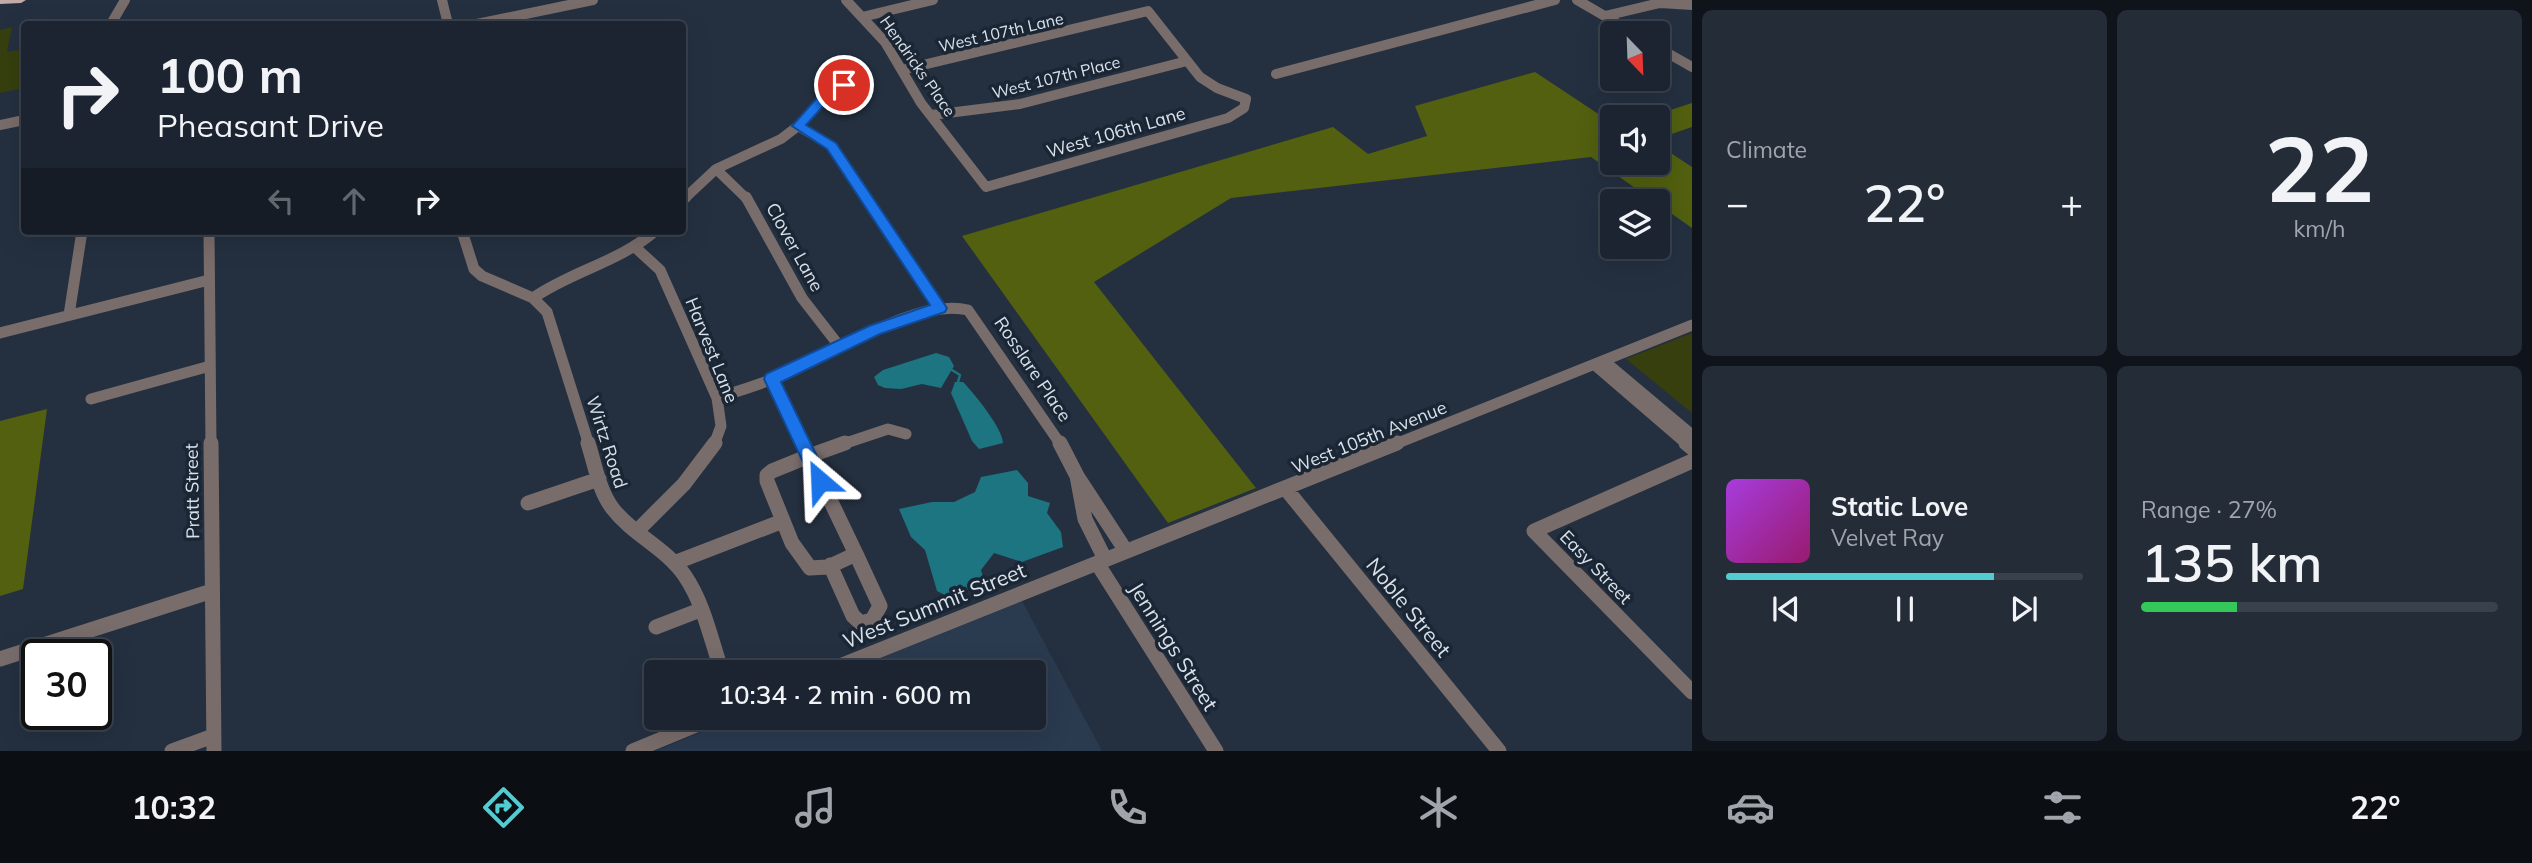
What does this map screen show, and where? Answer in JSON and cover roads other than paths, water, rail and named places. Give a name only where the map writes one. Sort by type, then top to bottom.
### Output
[{"type":"main road","points":[[0,1],[21,0]]},
{"type":"street","points":[[113,21],[125,0]]},
{"type":"street","points":[[442,0],[447,21]]},
{"type":"street","points":[[524,0],[530,14]]},
{"type":"street","points":[[493,21],[593,0]]},
{"type":"street","name":"Hendricks Place","points":[[846,0],[885,42],[921,103],[986,187]]},
{"type":"street","points":[[862,17],[933,0]]},
{"type":"street","points":[[1276,74],[1555,0]]},
{"type":"street","points":[[1577,0],[1614,21]]},
{"type":"street","points":[[1605,16],[1660,3],[1676,1],[1692,5]]},
{"type":"street","name":"West 107th Lane","points":[[902,69],[1148,11],[1187,61]]},
{"type":"street","points":[[1670,54],[1692,67]]},
{"type":"street","name":"West 106th Lane","points":[[986,187],[1228,118],[1244,108],[1246,99],[1217,88],[1199,77],[1187,61]]},
{"type":"street","name":"West 107th Place","points":[[932,114],[1020,104],[1187,61]]},
{"type":"street","points":[[686,196],[716,169],[781,139],[798,126],[829,92],[844,85]]},
{"type":"street","points":[[0,125],[21,121]]},
{"type":"street","points":[[717,398],[772,379],[875,330],[940,308],[832,146],[798,126]]},
{"type":"street","name":"Clover Lane","points":[[716,169],[744,193],[802,298],[840,348]]},
{"type":"street","points":[[69,315],[82,235]]},
{"type":"street","name":"Pratt Street","points":[[209,235],[213,743]]},
{"type":"street","points":[[462,235],[474,269],[482,276],[533,298],[561,278],[636,248],[651,235]]},
{"type":"street","name":"Harvest Lane","points":[[636,248],[660,271],[717,398],[720,412],[719,432],[701,465],[637,531]]},
{"type":"street","points":[[0,333],[209,280]]},
{"type":"street","name":"Wirtz Road","points":[[533,298],[547,313],[552,326],[599,479],[612,510],[674,563],[690,584],[718,660]]},
{"type":"street","name":"Rosslare Place","points":[[940,308],[959,307],[974,316],[1069,456],[1077,476],[1126,551]]},
{"type":"street","name":"West 105th Avenue","points":[[1058,578],[1692,325]]},
{"type":"street","points":[[1600,363],[1692,435]]},
{"type":"street","points":[[1600,363],[1692,448]]},
{"type":"street","points":[[91,399],[210,366]]},
{"type":"street","points":[[772,379],[880,606],[878,615],[872,622],[861,623],[853,616],[830,565]]},
{"type":"street","points":[[856,554],[818,569],[803,565],[767,481],[767,475],[778,468],[888,429],[906,434]]},
{"type":"street","name":"Easy Street","points":[[1692,461],[1534,531],[1692,692]]},
{"type":"street","name":"Rosslare Place","points":[[1077,476],[1079,504],[1101,561]]},
{"type":"street","points":[[528,503],[599,479]]},
{"type":"street","name":"Noble Street","points":[[1286,489],[1499,751]]},
{"type":"street","points":[[674,563],[783,521]]},
{"type":"street","name":"Jennings Street","points":[[1101,561],[1216,751]]},
{"type":"street","name":"West Summit Street","points":[[855,660],[1058,578]]},
{"type":"street","points":[[0,659],[212,591]]},
{"type":"street","points":[[656,627],[700,610]]},
{"type":"street","points":[[633,751],[684,730]]},
{"type":"street","points":[[172,751],[213,743]]},
{"type":"waterway","points":[[952,370],[960,375],[958,382]]}]
